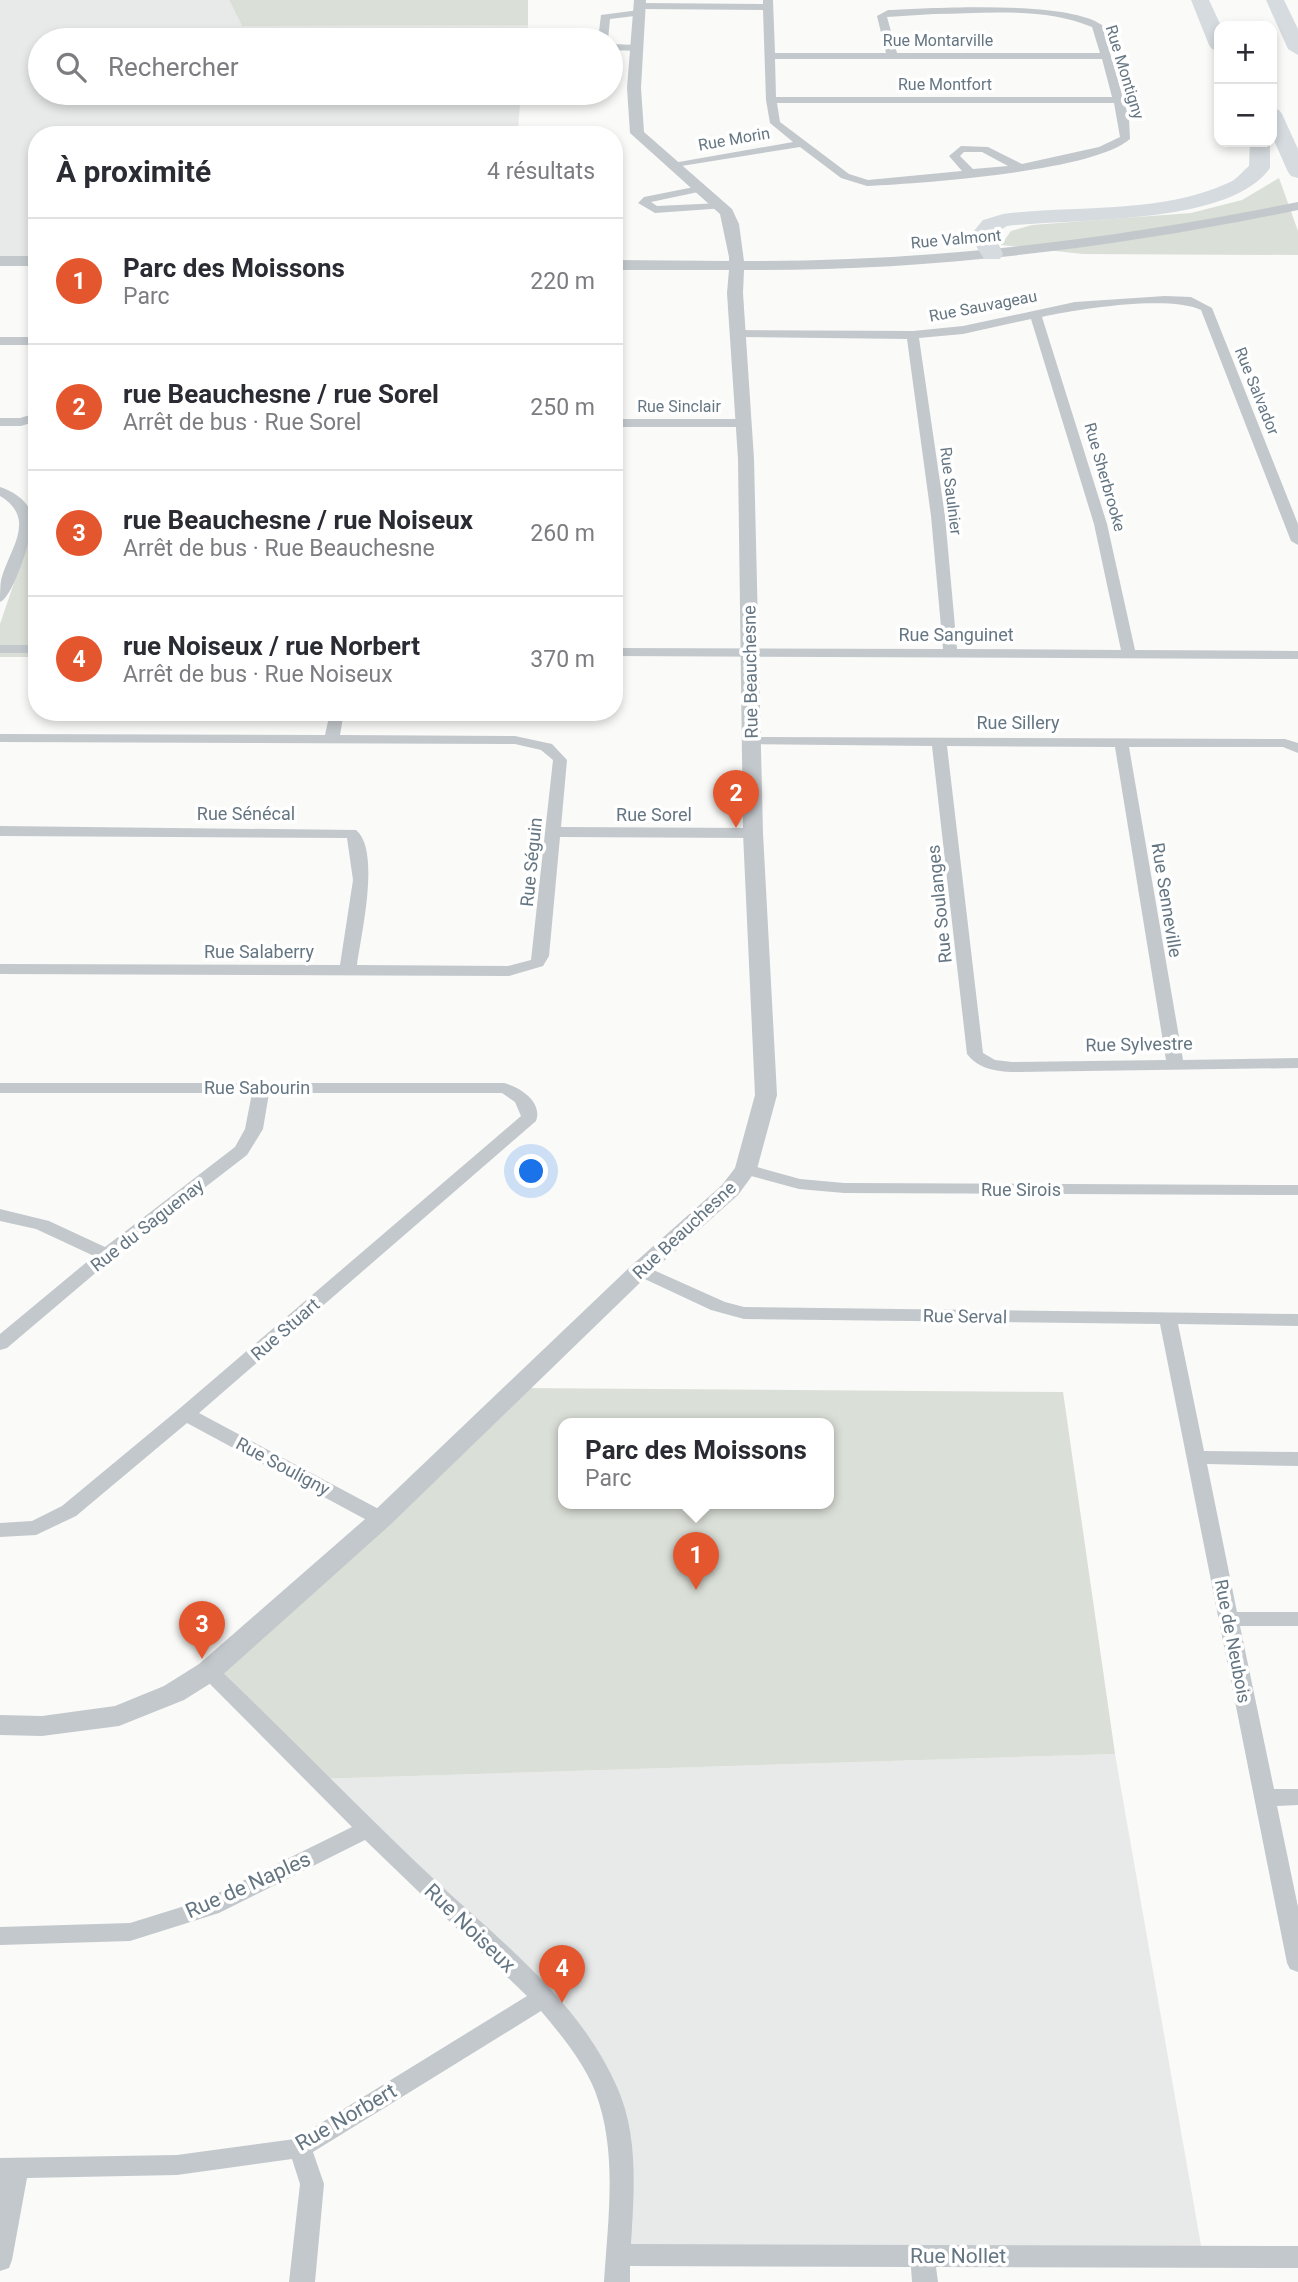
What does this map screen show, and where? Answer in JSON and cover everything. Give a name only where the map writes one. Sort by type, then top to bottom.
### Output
[{"type":"highway","points":[[1200,0],[1214,33]]},
{"type":"highway","points":[[1275,0],[1298,50]]},
{"type":"highway","points":[[1277,125],[1298,172]]},
{"type":"highway","points":[[992,254],[984,242],[984,233],[991,225],[1007,219],[1164,207],[1224,193],[1249,180],[1261,168],[1264,156],[1261,147]]},
{"type":"street","points":[[604,28],[605,17],[640,6],[768,4],[771,100],[775,124],[845,176],[867,183],[1021,168]]},
{"type":"street","points":[[640,6],[634,88],[637,133],[721,206]]},
{"type":"street","name":"Rue Montigny","points":[[892,55],[883,16],[888,13],[1063,13],[1087,18],[1097,25],[1127,132],[1125,139],[1103,149],[1021,168]]},
{"type":"street","points":[[623,47],[638,48]]},
{"type":"street","name":"Rue Montarville","points":[[771,56],[1105,56]]},
{"type":"street","name":"Rue Montfort","points":[[771,100],[1118,100]]},
{"type":"street","name":"Rue Morin","points":[[673,166],[799,144]]},
{"type":"street","points":[[971,174],[954,156],[961,149],[984,149],[1021,168]]},
{"type":"street","points":[[699,189],[648,199],[644,203],[655,210],[721,206]]},
{"type":"street","name":"Rue Beauchesne","points":[[0,1725],[42,1726],[119,1716],[174,1693],[209,1671],[381,1519],[640,1270],[730,1190],[746,1169],[766,1095],[754,833],[751,653],[737,266],[733,224],[721,206]]},
{"type":"street","name":"Rue Valmont","points":[[623,265],[866,264],[992,254],[1130,237],[1298,206]]},
{"type":"street","points":[[0,261],[28,261]]},
{"type":"street","name":"Rue Sauvageau","points":[[738,333],[913,335],[963,330],[1035,313],[1109,303],[1165,299],[1191,301]]},
{"type":"street","name":"Rue Salvador","points":[[1191,301],[1206,308],[1298,541]]},
{"type":"street","name":"Rue Sherbrooke","points":[[1035,313],[1098,508],[1121,603],[1129,654]]},
{"type":"street","name":"Rue Saulnier","points":[[913,335],[938,516],[950,653]]},
{"type":"street","points":[[0,341],[28,341]]},
{"type":"street","points":[[0,422],[28,420]]},
{"type":"street","name":"Rue Sinclair","points":[[623,423],[743,423]]},
{"type":"street","points":[[0,491],[9,495],[24,512],[25,528],[0,598]]},
{"type":"street","points":[[0,649],[28,649]]},
{"type":"street","name":"Rue Sanguinet","points":[[623,652],[1298,655]]},
{"type":"street","points":[[0,738],[332,739],[335,721]]},
{"type":"street","name":"Rue Séguin","points":[[332,739],[515,740],[534,742],[550,748],[560,760],[541,956],[537,963],[517,970]]},
{"type":"street","name":"Rue Sillery","points":[[751,741],[1121,741],[1292,746]]},
{"type":"street","name":"Rue Soulanges","points":[[939,741],[975,1054],[981,1061]]},
{"type":"street","name":"Rue Senneville","points":[[1121,741],[1175,1065]]},
{"type":"street","name":"Rue Sénécal","points":[[0,831],[351,833],[357,838],[361,880],[348,970]]},
{"type":"street","name":"Rue Sorel","points":[[554,832],[754,833]]},
{"type":"street","name":"Rue Salaberry","points":[[0,969],[517,970]]},
{"type":"street","name":"Rue Sylvestre","points":[[981,1061],[1018,1067],[1298,1063]]},
{"type":"street","name":"Rue du Saguenay","points":[[0,1344],[106,1255],[241,1151],[257,1126],[261,1087]]},
{"type":"street","name":"Rue Sabourin","points":[[0,1088],[504,1088],[514,1091]]},
{"type":"street","name":"Rue Stuart","points":[[0,1530],[36,1528],[59,1518],[186,1414],[521,1127],[530,1117],[524,1100],[514,1091]]},
{"type":"street","name":"Rue Sirois","points":[[746,1169],[799,1184],[844,1188],[1298,1190]]},
{"type":"street","points":[[0,1215],[40,1222],[106,1255]]},
{"type":"street","name":"Rue Serval","points":[[640,1270],[718,1306],[744,1313],[1298,1320]]},
{"type":"street","name":"Rue de Neubois","points":[[1168,1319],[1298,1963]]},
{"type":"street","name":"Rue Souligny","points":[[186,1414],[381,1519]]},
{"type":"street","points":[[1196,1457],[1298,1459]]},
{"type":"street","points":[[1229,1619],[1298,1619]]},
{"type":"street","name":"Rue Noiseux","points":[[209,1671],[367,1829],[543,1998],[582,2047],[607,2090],[619,2152],[621,2213],[617,2282]]},
{"type":"street","points":[[1264,1798],[1298,1797]]},
{"type":"street","name":"Rue de Naples","points":[[0,1936],[130,1932],[211,1907],[367,1829]]},
{"type":"street","name":"Rue Norbert","points":[[8,2168],[177,2165],[300,2148],[543,1998]]},
{"type":"street","points":[[300,2148],[312,2184],[302,2282]]},
{"type":"street","points":[[0,2260],[8,2168]]},
{"type":"street","name":"Rue Nollet","points":[[618,2255],[1298,2257]]},
{"type":"street","points":[[923,2256],[925,2282]]},
{"type":"shaded area","points":[[0,0],[229,0],[242,26],[528,25],[528,28],[28,28],[28,105],[520,105],[518,126],[28,126],[28,261],[0,261]]},
{"type":"shaded area","points":[[229,0],[528,0],[528,25],[242,26]]},
{"type":"shaded area","points":[[1279,178],[1298,231],[1298,255],[1083,254],[1001,245],[1011,231],[1032,225],[1191,213],[1242,200]]},
{"type":"shaded area","points":[[28,542],[28,657],[0,657],[0,624]]},
{"type":"shaded area","points":[[515,1388],[1063,1392],[1115,1754],[317,1779],[209,1671]]},
{"type":"shaded area","points":[[1115,1754],[1203,2257],[618,2255],[621,2213],[595,2065],[317,1779]]},
{"type":"place","name":"rue Beauchesne / rue Sorel","points":[[736,828]]},
{"type":"place","name":"Parc des Moissons","points":[[696,1590]]},
{"type":"place","name":"rue Beauchesne / rue Noiseux","points":[[202,1659]]},
{"type":"place","name":"rue Noiseux / rue Norbert","points":[[562,2003]]}]
